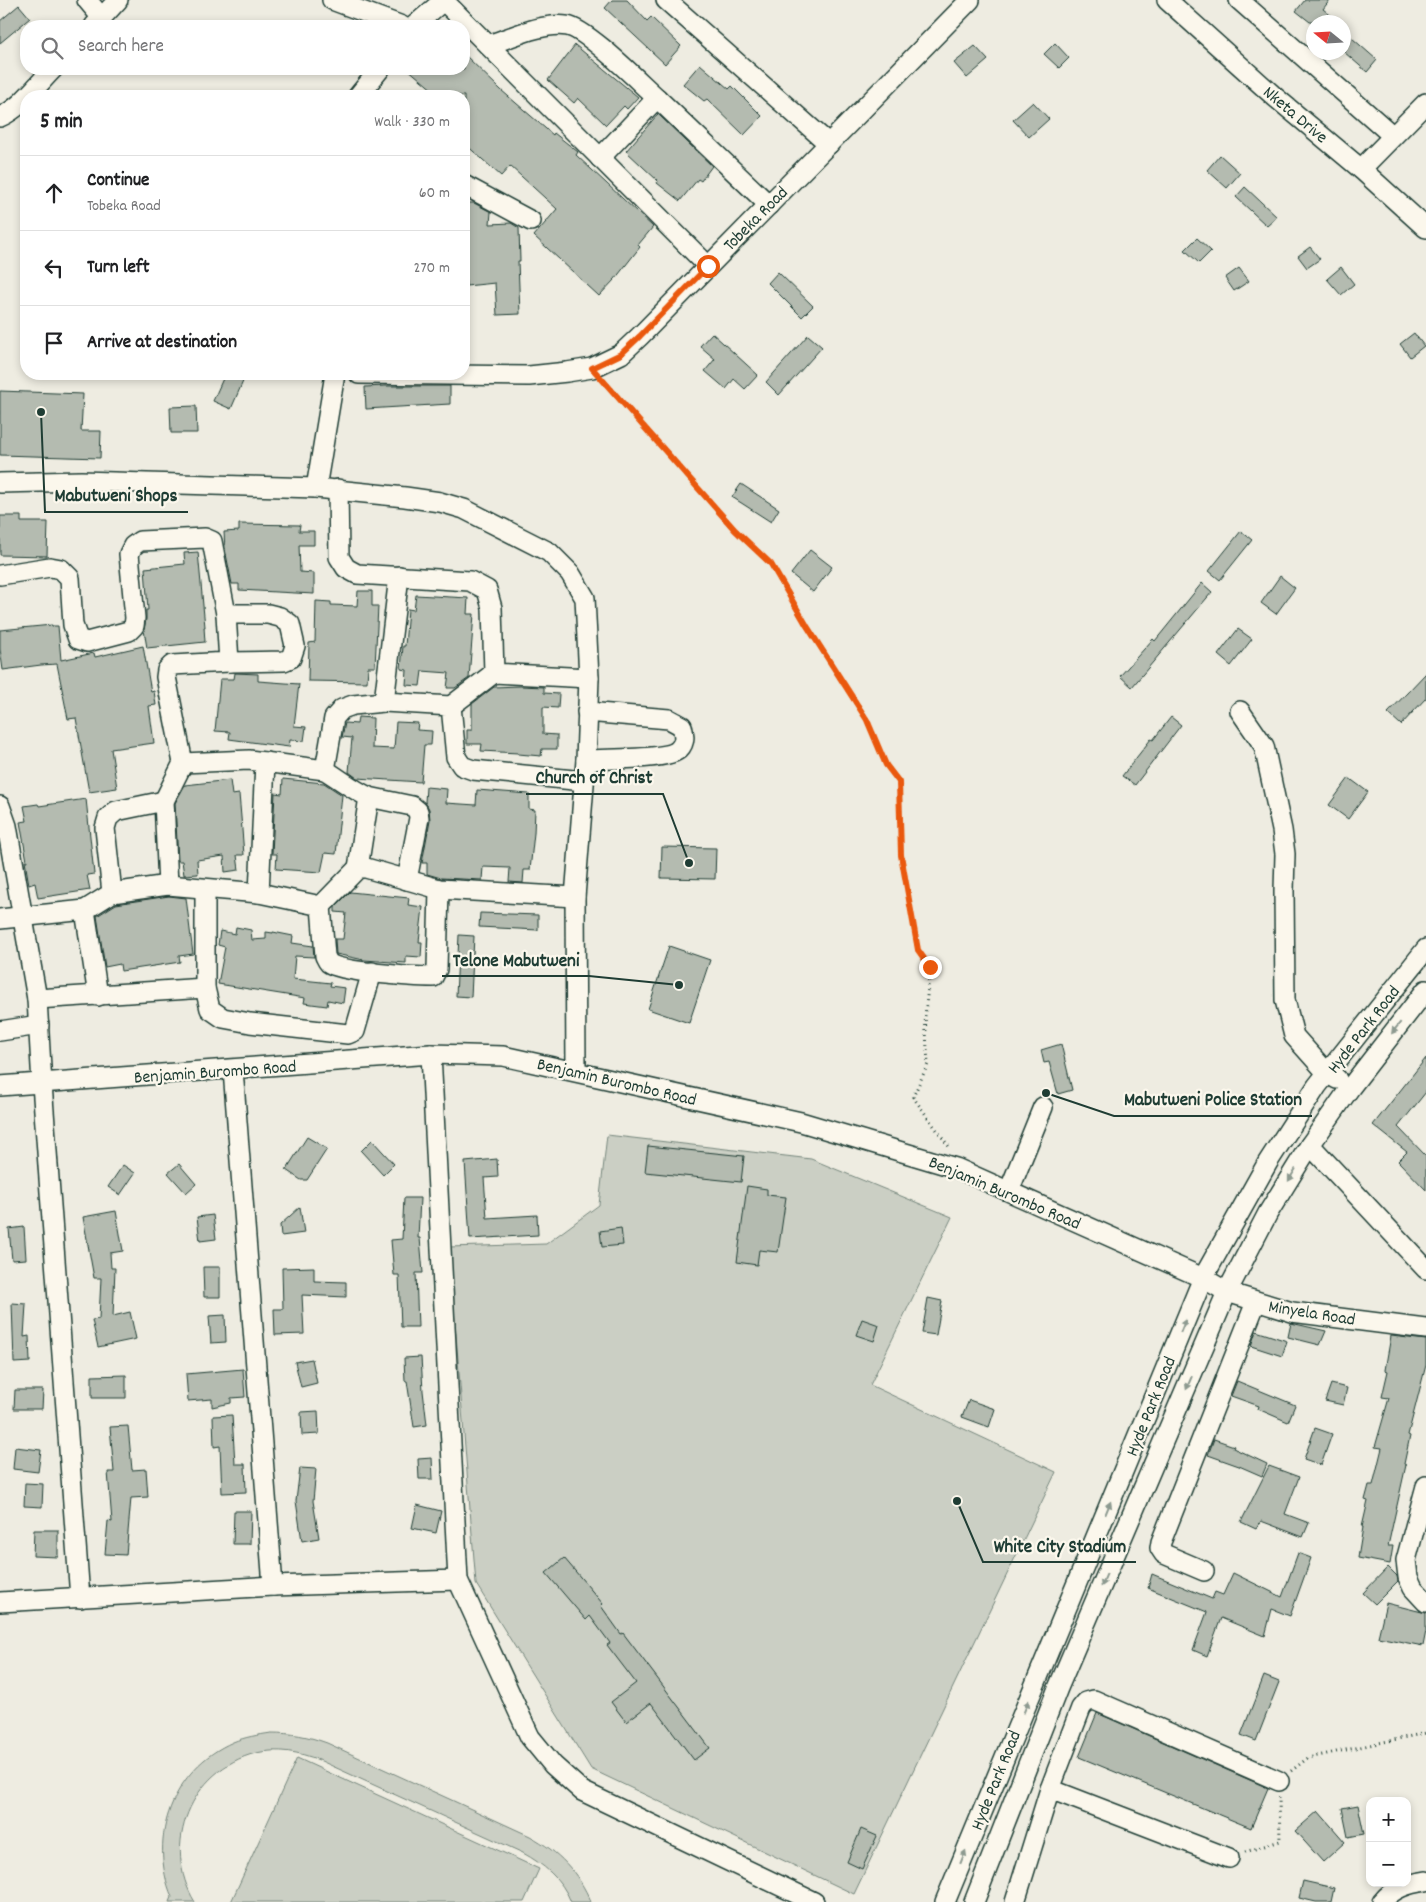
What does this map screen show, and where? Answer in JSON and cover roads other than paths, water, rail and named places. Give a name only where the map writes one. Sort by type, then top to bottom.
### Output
[{"type":"street","points":[[87,0],[97,20]]},
{"type":"street","points":[[100,20],[118,0]]},
{"type":"street","points":[[332,0],[386,20]]},
{"type":"street","points":[[421,20],[443,0],[463,20]]},
{"type":"street","points":[[666,0],[829,144]]},
{"type":"street","name":"Tobeka Road","points":[[470,375],[528,376],[567,372],[592,368],[621,354],[970,0]]},
{"type":"street","name":"Nketa Drive","points":[[1167,0],[1426,228]]},
{"type":"street","points":[[1239,0],[1393,136]]},
{"type":"street","points":[[488,45],[543,27],[567,26],[584,33],[658,98],[769,205]]},
{"type":"street","points":[[470,27],[708,266]]},
{"type":"street","points":[[33,90],[47,75]]},
{"type":"street","points":[[363,90],[375,75]]},
{"type":"street","points":[[600,158],[658,98]]},
{"type":"street","points":[[0,116],[20,103]]},
{"type":"street","points":[[1361,169],[1426,103]]},
{"type":"street","points":[[470,188],[531,221]]},
{"type":"street","points":[[316,488],[334,380]]},
{"type":"street","points":[[0,484],[81,482],[316,488],[440,502],[464,509],[549,552],[570,573],[585,598],[589,678],[586,760],[575,897],[576,1071]]},
{"type":"street","points":[[338,489],[339,557],[346,568],[357,574],[470,581],[487,590],[492,608],[494,674]]},
{"type":"street","points":[[0,575],[50,567],[61,569],[70,578],[72,625],[78,639],[87,642],[129,630],[134,626],[136,618],[129,554],[133,546],[140,541],[206,538],[212,541],[214,548],[226,614],[229,662]]},
{"type":"street","points":[[384,702],[399,576]]},
{"type":"street","points":[[168,885],[164,801],[183,763],[166,677],[167,670],[172,665],[284,660],[291,658],[295,646],[290,624],[280,617],[268,614],[226,614]]},
{"type":"street","points":[[325,770],[334,718],[342,709],[353,705],[384,702],[451,706],[494,674],[589,678]]},
{"type":"street","points":[[451,706],[456,757],[462,766],[473,770],[584,781]]},
{"type":"street","points":[[1240,710],[1264,746],[1282,830],[1285,854],[1285,1000],[1294,1036],[1327,1073],[1350,1088]]},
{"type":"street","points":[[586,760],[666,756],[679,750],[684,739],[682,726],[669,719],[587,712]]},
{"type":"street","points":[[183,763],[249,760],[325,770],[355,791],[369,798],[412,806],[418,811],[419,818],[407,880]]},
{"type":"street","points":[[259,893],[265,762]]},
{"type":"street","points":[[369,798],[358,868],[321,906],[325,956],[330,963],[339,967],[372,972],[433,977],[437,969],[440,888]]},
{"type":"street","points":[[112,893],[105,828],[108,818],[116,811],[164,801]]},
{"type":"street","points":[[0,806],[7,826],[37,998],[80,1598]]},
{"type":"street","points":[[358,868],[366,868],[440,888],[575,897]]},
{"type":"street","points":[[0,920],[85,910],[112,893],[168,885],[259,893],[321,906]]},
{"type":"street","points":[[205,889],[205,988],[210,1009],[223,1018],[250,1023],[348,1034],[355,1031],[372,972]]},
{"type":"street","points":[[85,910],[98,996]]},
{"type":"street","name":"Hyde Park Road","points":[[945,1902],[1203,1278],[1268,1162],[1317,1086],[1426,949]]},
{"type":"street","points":[[37,998],[98,996],[205,988]]},
{"type":"street","name":"Hyde Park Road","points":[[974,1902],[1058,1688],[1227,1292],[1268,1213],[1310,1145],[1350,1088],[1426,990]]},
{"type":"street","points":[[0,1031],[39,1025]]},
{"type":"street","points":[[431,1054],[458,1580],[530,1737],[553,1765],[582,1791],[814,1902]]},
{"type":"street","name":"Benjamin Burombo Road","points":[[0,1086],[431,1054],[503,1056],[801,1122],[956,1168],[1203,1278]]},
{"type":"street","points":[[233,1070],[273,1586]]},
{"type":"street","points":[[1009,1191],[1042,1107]]},
{"type":"street","points":[[1310,1145],[1426,1269]]},
{"type":"street","name":"Minyela Road","points":[[1203,1278],[1227,1292],[1292,1312],[1426,1329]]},
{"type":"street","points":[[1204,1571],[1164,1554],[1160,1548],[1161,1542],[1256,1302]]},
{"type":"street","points":[[1426,1486],[1406,1560],[1408,1577],[1413,1588],[1426,1602]]},
{"type":"street","points":[[0,1602],[273,1586],[458,1580]]},
{"type":"street","points":[[1016,1902],[1050,1789],[1081,1708],[1086,1702],[1094,1700],[1279,1781]]},
{"type":"street","points":[[1050,1789],[1228,1858]]},
{"type":"street","points":[[1382,1902],[1390,1892],[1409,1884],[1426,1881]]},
{"type":"place","name":"Mabutweni Shops","points":[[41,412]]},
{"type":"place","name":"Church of Christ","points":[[689,863]]},
{"type":"place","name":"Telone Mabutweni","points":[[679,985]]},
{"type":"place","name":"Mabutweni Police Station","points":[[1046,1093]]},
{"type":"place","name":"White City Stadium","points":[[957,1501]]}]
